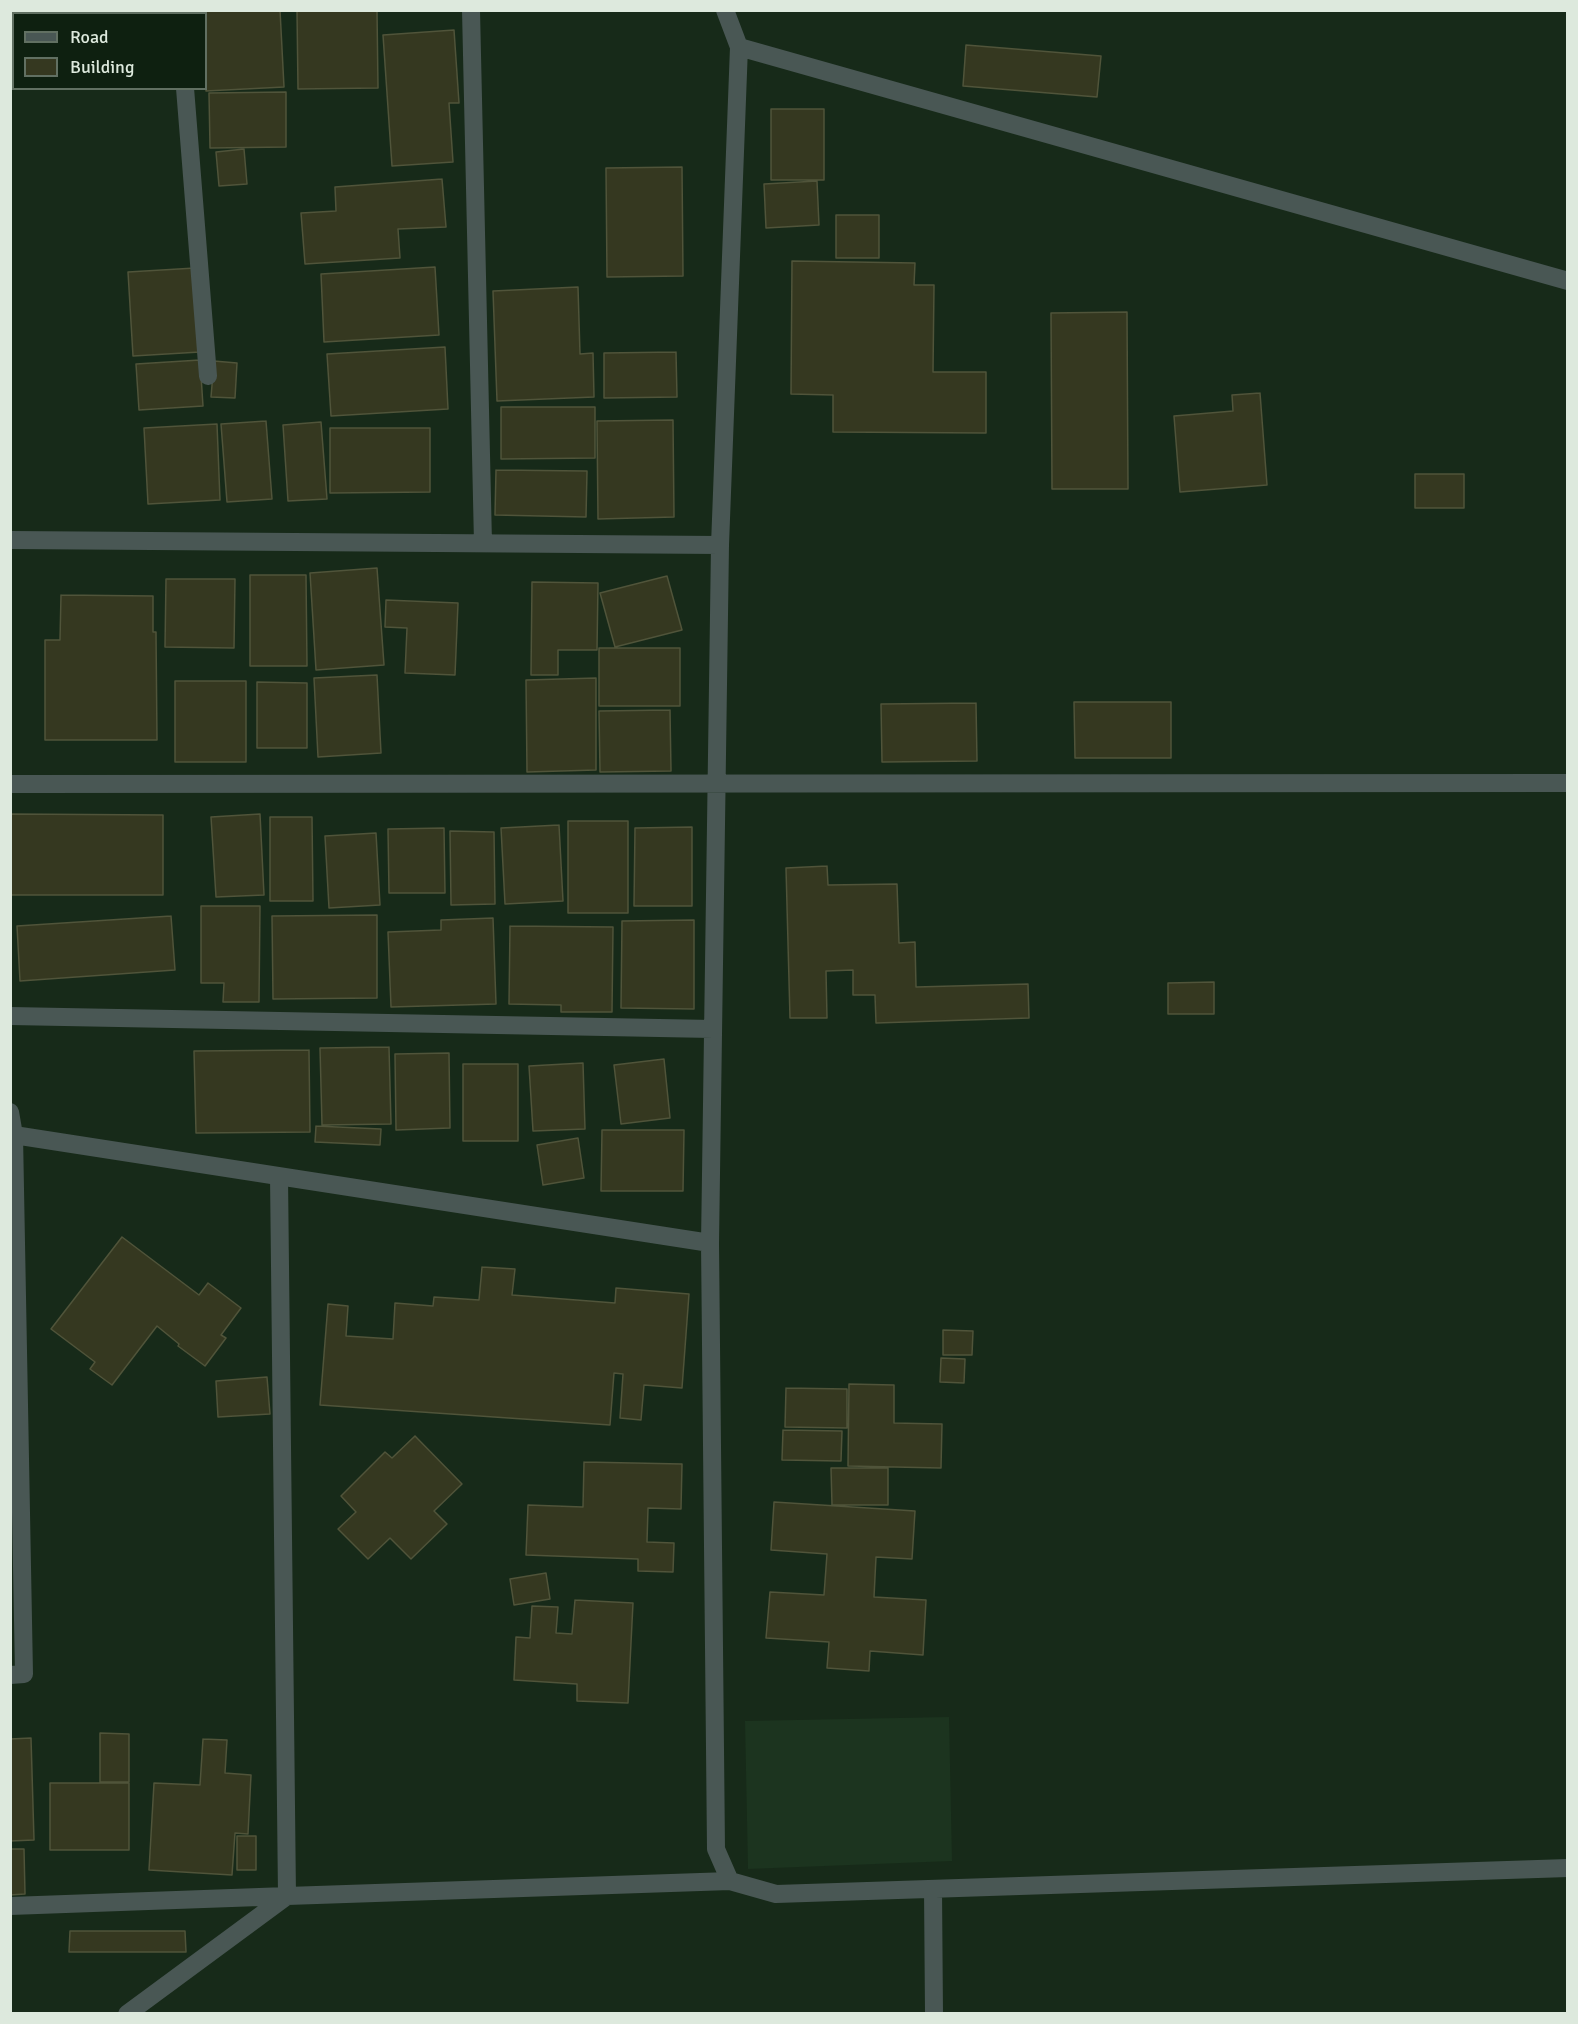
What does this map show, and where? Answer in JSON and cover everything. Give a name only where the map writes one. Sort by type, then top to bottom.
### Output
[{"type":"street","points":[[471,10],[483,543]]},
{"type":"street","points":[[725,10],[738,47],[720,545],[710,1244],[716,1849],[730,1881]]},
{"type":"street","points":[[738,47],[1568,281]]},
{"type":"street","points":[[185,90],[208,376]]},
{"type":"street","points":[[10,540],[720,545]]},
{"type":"street","points":[[10,784],[1568,783]]},
{"type":"street","points":[[10,1016],[713,1029]]},
{"type":"street","points":[[10,1112],[14,1135],[24,1674],[10,1675]]},
{"type":"street","points":[[14,1135],[710,1244]]},
{"type":"street","points":[[279,1176],[287,1896]]},
{"type":"street","points":[[10,1906],[730,1881],[776,1894],[1568,1868]]},
{"type":"street","points":[[933,1889],[934,2013]]},
{"type":"street","points":[[127,2013],[287,1896]]},
{"type":"shaded area","points":[[949,1717],[952,1861],[748,1869],[745,1721]]},
{"type":"building","points":[[95,10],[159,10],[159,12],[95,12]]},
{"type":"building","points":[[202,10],[280,10],[284,87],[206,91],[207,12],[202,12]]},
{"type":"building","points":[[297,10],[377,10],[378,88],[298,89]]},
{"type":"building","points":[[454,30],[459,103],[449,103],[453,162],[392,166],[383,35]]},
{"type":"building","points":[[966,45],[1101,56],[1097,97],[963,86]]},
{"type":"building","points":[[286,92],[286,147],[210,148],[209,93]]},
{"type":"building","points":[[771,109],[824,109],[824,180],[771,180]]},
{"type":"building","points":[[244,149],[247,184],[219,186],[216,152]]},
{"type":"building","points":[[682,167],[683,276],[607,277],[606,168]]},
{"type":"building","points":[[442,179],[446,227],[398,229],[400,258],[305,264],[301,213],[336,211],[335,187]]},
{"type":"building","points":[[817,181],[819,225],[766,228],[764,184]]},
{"type":"building","points":[[836,215],[879,215],[879,258],[836,258]]},
{"type":"building","points":[[792,261],[915,263],[914,285],[934,285],[933,372],[986,372],[986,433],[833,432],[833,395],[791,394]]},
{"type":"building","points":[[435,267],[439,335],[324,342],[321,274]]},
{"type":"building","points":[[195,268],[200,352],[133,356],[128,272]]},
{"type":"building","points":[[578,287],[580,354],[593,353],[594,397],[497,401],[493,291]]},
{"type":"building","points":[[1127,312],[1128,489],[1052,489],[1051,313]]},
{"type":"building","points":[[445,347],[448,409],[331,416],[327,354]]},
{"type":"building","points":[[676,352],[677,397],[604,398],[604,353]]},
{"type":"building","points":[[200,360],[203,406],[139,410],[136,364]]},
{"type":"building","points":[[214,361],[237,363],[235,398],[211,397]]},
{"type":"building","points":[[1260,393],[1267,485],[1180,492],[1174,416],[1233,411],[1232,395]]},
{"type":"building","points":[[501,407],[595,407],[595,458],[501,459]]},
{"type":"building","points":[[673,420],[674,517],[598,519],[597,421]]},
{"type":"building","points":[[266,421],[272,499],[227,502],[221,424]]},
{"type":"building","points":[[321,422],[327,499],[288,501],[283,425]]},
{"type":"building","points":[[217,424],[220,500],[148,504],[144,428]]},
{"type":"building","points":[[330,428],[430,428],[430,492],[330,493]]},
{"type":"building","points":[[496,470],[587,471],[586,517],[495,515]]},
{"type":"building","points":[[1415,474],[1464,474],[1464,508],[1415,508]]},
{"type":"building","points":[[377,568],[384,665],[316,670],[310,573]]},
{"type":"building","points":[[250,575],[306,575],[307,666],[250,666]]},
{"type":"building","points":[[667,576],[682,630],[615,647],[600,593]]},
{"type":"building","points":[[166,579],[235,579],[234,648],[165,647]]},
{"type":"building","points":[[532,582],[598,583],[597,650],[558,650],[558,675],[531,675]]},
{"type":"building","points":[[61,595],[153,596],[153,632],[156,632],[157,740],[45,740],[45,640],[60,640]]},
{"type":"building","points":[[386,600],[458,603],[455,675],[405,673],[407,628],[385,627]]},
{"type":"building","points":[[599,648],[680,648],[680,706],[599,706]]},
{"type":"building","points":[[377,675],[381,753],[318,757],[314,678]]},
{"type":"building","points":[[596,678],[596,770],[527,772],[526,680]]},
{"type":"building","points":[[175,681],[246,681],[246,762],[175,762]]},
{"type":"building","points":[[257,682],[307,683],[307,748],[257,748]]},
{"type":"building","points":[[1074,702],[1171,702],[1171,758],[1075,758]]},
{"type":"building","points":[[976,703],[977,761],[882,762],[881,704]]},
{"type":"building","points":[[670,710],[671,771],[600,772],[599,711]]},
{"type":"building","points":[[10,814],[163,815],[163,895],[10,895]]},
{"type":"building","points":[[260,814],[264,895],[216,897],[211,817]]},
{"type":"building","points":[[270,817],[312,817],[313,901],[270,901]]},
{"type":"building","points":[[568,821],[628,821],[628,913],[568,913]]},
{"type":"building","points":[[559,825],[563,901],[505,904],[501,828]]},
{"type":"building","points":[[692,827],[692,906],[634,906],[635,828]]},
{"type":"building","points":[[444,828],[445,893],[389,893],[388,829]]},
{"type":"building","points":[[450,831],[494,832],[495,904],[451,905]]},
{"type":"building","points":[[376,833],[380,905],[329,908],[325,836]]},
{"type":"building","points":[[827,866],[828,885],[897,884],[899,943],[915,942],[916,987],[1028,984],[1029,1018],[876,1023],[875,995],[853,995],[853,970],[826,971],[827,1018],[790,1018],[786,868]]},
{"type":"building","points":[[201,906],[260,906],[259,1002],[223,1002],[224,983],[201,983]]},
{"type":"building","points":[[377,915],[377,998],[273,999],[272,916]]},
{"type":"building","points":[[171,916],[175,970],[20,981],[17,926]]},
{"type":"building","points":[[493,918],[496,1004],[391,1007],[388,932],[441,930],[441,920]]},
{"type":"building","points":[[694,920],[694,1009],[621,1008],[622,921]]},
{"type":"building","points":[[510,926],[613,927],[612,1012],[561,1012],[561,1005],[509,1004]]},
{"type":"building","points":[[1214,982],[1214,1014],[1168,1014],[1168,983]]},
{"type":"building","points":[[389,1047],[391,1124],[322,1125],[320,1048]]},
{"type":"building","points":[[309,1050],[310,1132],[196,1133],[194,1051]]},
{"type":"building","points":[[449,1053],[450,1128],[396,1130],[395,1054]]},
{"type":"building","points":[[664,1059],[670,1118],[621,1124],[614,1065]]},
{"type":"building","points":[[583,1063],[585,1129],[533,1131],[529,1066]]},
{"type":"building","points":[[463,1064],[518,1064],[518,1141],[463,1141]]},
{"type":"building","points":[[316,1126],[381,1129],[380,1145],[315,1142]]},
{"type":"building","points":[[602,1130],[684,1130],[683,1191],[601,1191]]},
{"type":"building","points":[[578,1138],[584,1178],[543,1185],[537,1145]]},
{"type":"building","points":[[122,1237],[199,1295],[208,1283],[241,1308],[221,1335],[226,1338],[205,1366],[178,1346],[179,1344],[157,1326],[112,1385],[90,1369],[95,1362],[51,1329]]},
{"type":"building","points":[[482,1267],[515,1269],[512,1295],[615,1303],[616,1288],[689,1294],[682,1388],[644,1385],[641,1420],[620,1418],[623,1374],[614,1373],[610,1425],[320,1405],[328,1304],[348,1306],[346,1336],[393,1339],[395,1303],[433,1306],[434,1297],[479,1300]]},
{"type":"building","points":[[943,1330],[973,1331],[972,1355],[943,1355]]},
{"type":"building","points":[[941,1358],[965,1359],[964,1383],[940,1382]]},
{"type":"building","points":[[267,1377],[270,1414],[218,1417],[216,1381]]},
{"type":"building","points":[[849,1384],[894,1385],[894,1423],[942,1424],[941,1468],[848,1466]]},
{"type":"building","points":[[786,1388],[847,1389],[847,1428],[785,1427]]},
{"type":"building","points":[[783,1430],[842,1431],[841,1461],[782,1460]]},
{"type":"building","points":[[415,1436],[462,1484],[434,1511],[447,1524],[411,1559],[390,1538],[368,1559],[338,1529],[356,1512],[341,1496],[385,1452],[392,1458]]},
{"type":"building","points":[[584,1462],[682,1464],[681,1509],[648,1508],[647,1542],[674,1543],[673,1572],[638,1571],[638,1559],[526,1555],[528,1505],[583,1507]]},
{"type":"building","points":[[831,1468],[888,1468],[888,1505],[832,1505]]},
{"type":"building","points":[[774,1502],[915,1511],[912,1559],[876,1557],[874,1597],[926,1600],[923,1655],[870,1651],[869,1671],[827,1668],[829,1642],[766,1638],[770,1592],[824,1595],[827,1554],[771,1550]]},
{"type":"building","points":[[546,1573],[550,1599],[514,1605],[510,1579]]},
{"type":"building","points":[[575,1600],[633,1603],[628,1703],[577,1701],[577,1684],[514,1680],[516,1637],[530,1638],[532,1606],[558,1607],[556,1633],[572,1634]]},
{"type":"building","points":[[100,1733],[129,1734],[129,1782],[100,1782]]},
{"type":"building","points":[[31,1738],[34,1840],[10,1841],[10,1739]]},
{"type":"building","points":[[203,1739],[227,1740],[225,1773],[251,1775],[248,1834],[235,1833],[232,1875],[149,1870],[154,1783],[200,1785]]},
{"type":"building","points":[[50,1783],[129,1783],[129,1850],[50,1850]]},
{"type":"building","points":[[237,1836],[256,1836],[256,1870],[237,1870]]},
{"type":"building","points":[[10,1849],[24,1849],[25,1894],[10,1895]]},
{"type":"building","points":[[70,1931],[185,1931],[186,1952],[69,1952]]}]
